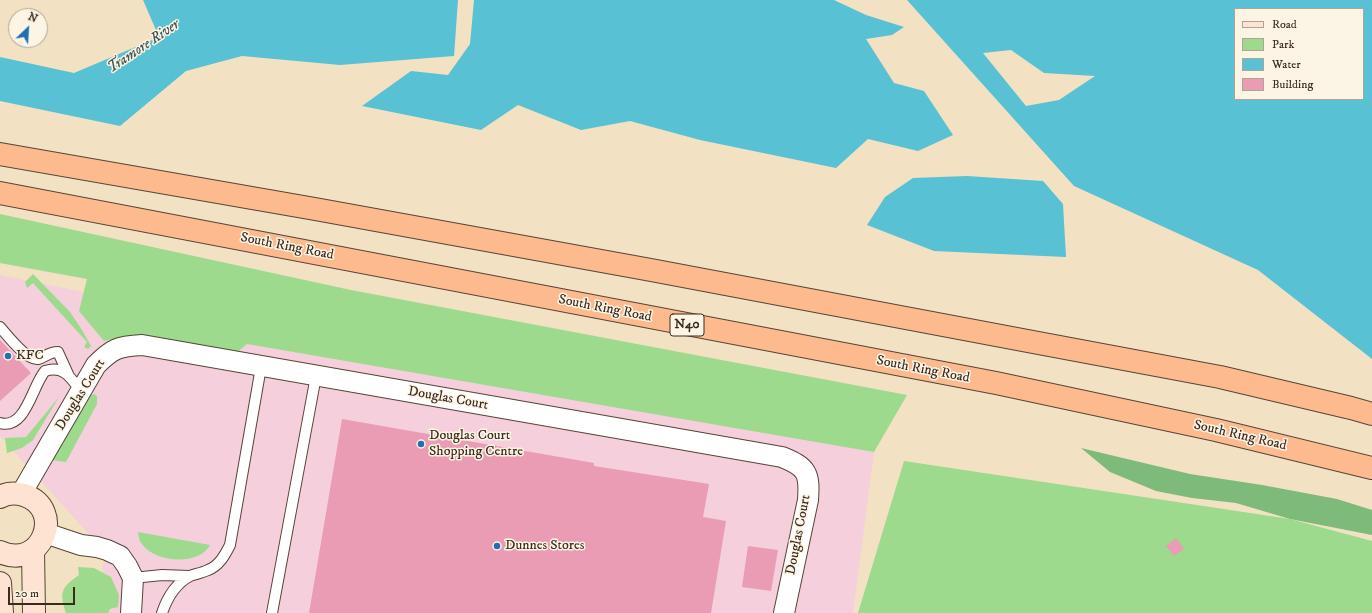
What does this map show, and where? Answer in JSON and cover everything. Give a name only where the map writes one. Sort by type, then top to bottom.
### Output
[{"type":"highway","points":[[0,154],[479,239],[1057,346],[1220,377],[1372,414]]},
{"type":"highway","name":"South Ring Road","points":[[0,192],[996,383],[1216,430],[1372,468]]},
{"type":"main road","points":[[10,496],[30,498],[38,504],[44,513],[46,523],[39,542],[34,613]]},
{"type":"main road","points":[[0,552],[6,555],[16,556],[25,554],[39,542]]},
{"type":"main road","points":[[0,583],[2,613]]},
{"type":"street","name":"Douglas Court","points":[[10,496],[81,391],[96,366],[108,353],[124,346],[142,345],[782,456],[801,467],[806,473],[809,481],[808,500],[784,613]]},
{"type":"street","points":[[39,542],[97,547],[108,550],[120,556],[133,578],[132,613]]},
{"type":"lane","points":[[0,327],[24,353],[33,359],[38,359],[50,352],[58,352],[68,374],[81,391]]},
{"type":"lane","points":[[133,578],[162,575],[189,576],[210,570],[225,556],[230,545],[262,367]]},
{"type":"lane","points":[[0,423],[8,424],[15,422],[20,417],[39,380],[46,371],[58,370],[68,374]]},
{"type":"lane","points":[[272,613],[316,376]]},
{"type":"lane","points":[[162,613],[165,604],[175,588],[189,576]]},
{"type":"shaded area","name":"Douglas Court Shopping Centre","points":[[0,275],[874,452],[853,613],[97,613],[105,552],[0,436]]},
{"type":"green space","points":[[0,214],[351,290],[907,395],[874,452],[247,344],[234,355],[127,336],[104,341],[79,311],[87,279],[0,263]]},
{"type":"green space","points":[[33,274],[70,312],[91,346],[88,349],[84,347],[87,342],[33,283],[27,288],[25,282]]},
{"type":"green space","points":[[94,394],[97,396],[97,404],[66,462],[51,460],[90,396]]},
{"type":"green space","points":[[59,397],[33,440],[22,448],[7,453],[5,438],[26,437]]},
{"type":"green space","points":[[1081,448],[1190,474],[1262,485],[1337,499],[1372,510],[1372,535],[1290,519],[1236,503],[1192,498],[1156,491],[1110,472]]},
{"type":"green space","points":[[904,461],[1290,519],[1372,541],[1372,613],[858,613]]},
{"type":"green space","points":[[138,532],[210,545],[204,552],[197,556],[177,560],[157,555],[148,550],[141,543]]},
{"type":"green space","points":[[78,567],[94,568],[111,577],[119,595],[118,607],[110,609],[108,613],[66,613],[62,595],[63,591],[68,583],[79,575]]},
{"type":"water","name":"Tramore River","points":[[143,0],[458,0],[454,56],[340,65],[242,56],[186,71],[120,126],[0,101],[0,57],[74,73],[159,37]]},
{"type":"water","points":[[474,0],[834,0],[866,15],[904,27],[892,35],[866,39],[894,83],[924,91],[953,135],[918,151],[868,139],[836,168],[700,140],[630,121],[581,130],[518,105],[481,130],[362,106],[411,71],[448,75],[470,44]]},
{"type":"water","points":[[907,0],[1372,0],[1372,359],[1258,270],[1074,186]],"holes":[[[1011,50],[1044,73],[1095,76],[1059,100],[1026,106],[983,53]]]},
{"type":"water","points":[[967,176],[1043,181],[1063,204],[1066,257],[934,251],[867,225],[885,197],[913,178]]},
{"type":"building","name":"KFC","points":[[0,340],[31,373],[0,401]]},
{"type":"building","points":[[342,419],[594,463],[594,466],[709,484],[703,517],[726,521],[711,613],[309,613]]},
{"type":"building","points":[[1176,538],[1184,549],[1174,556],[1166,546]]},
{"type":"building","points":[[748,546],[778,550],[771,591],[742,587]]},
{"type":"place","name":"KFC","points":[[8,356]]},
{"type":"place","name":"Douglas Court Shopping Centre","points":[[421,444]]},
{"type":"place","name":"Dunnes Stores","points":[[497,546]]}]
